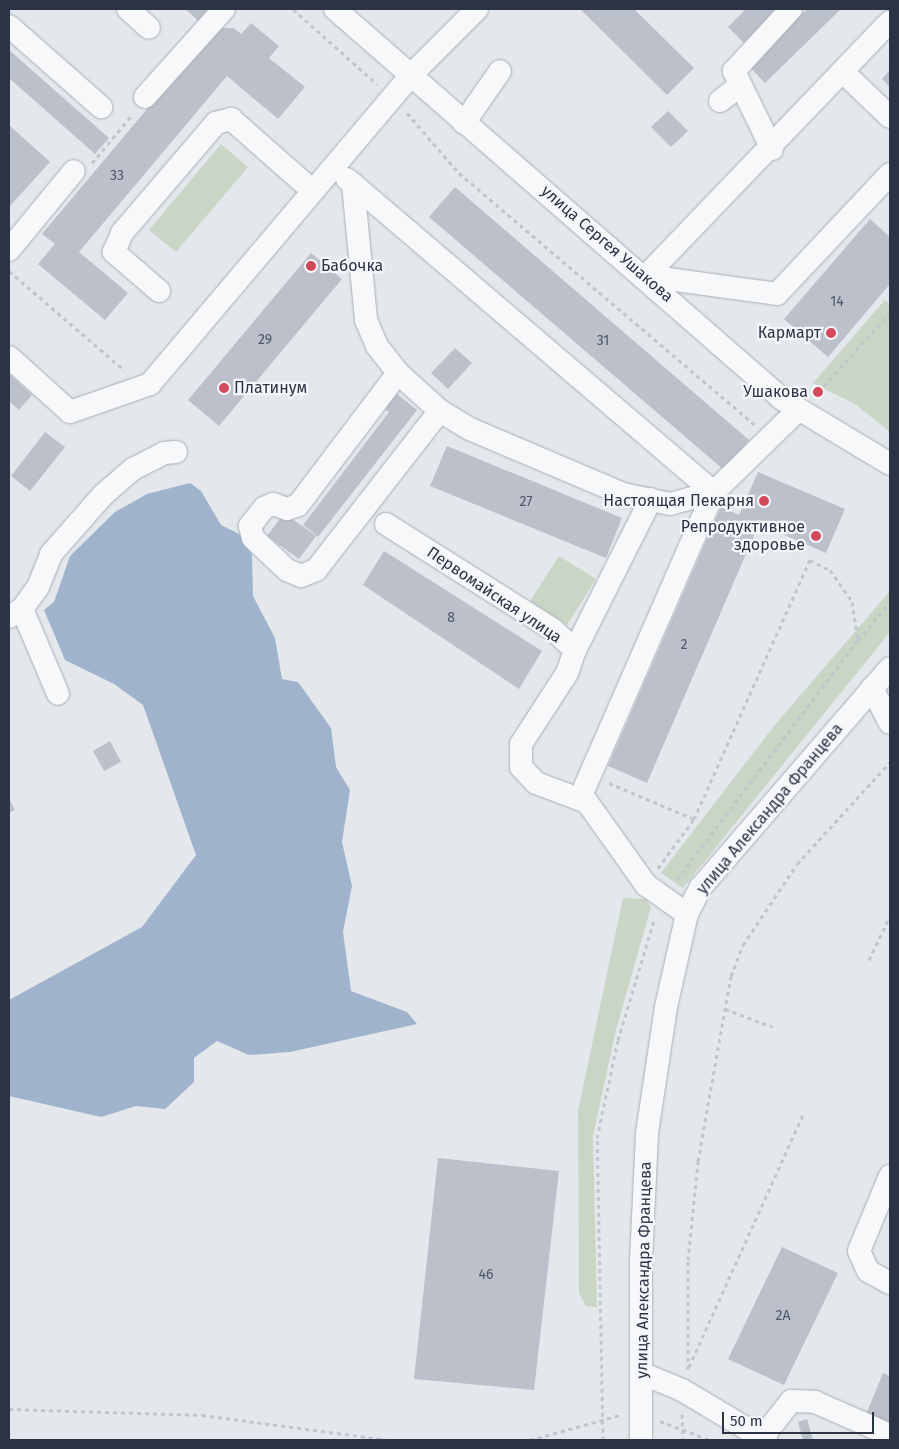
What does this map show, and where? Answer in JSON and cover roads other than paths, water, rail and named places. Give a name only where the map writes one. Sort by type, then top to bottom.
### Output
[{"type":"street","points":[[128,9],[149,28]]},
{"type":"street","points":[[145,97],[224,9]]},
{"type":"street","points":[[9,357],[70,412],[150,384],[410,76],[477,9]]},
{"type":"street","points":[[720,101],[734,74],[792,9]]},
{"type":"street","name":"улица Сергея Ушакова","points":[[343,12],[464,124],[646,276],[798,410],[890,464]]},
{"type":"street","points":[[646,276],[772,149],[890,22]]},
{"type":"street","points":[[9,26],[101,107]]},
{"type":"street","points":[[464,124],[500,71]]},
{"type":"street","points":[[842,72],[890,117]]},
{"type":"street","points":[[734,74],[772,149]]},
{"type":"street","points":[[159,291],[114,252],[122,233],[216,122],[230,119],[313,191]]},
{"type":"street","points":[[333,167],[714,492]]},
{"type":"street","points":[[13,236],[74,171]]},
{"type":"street","points":[[646,276],[777,294],[890,174]]},
{"type":"street","points":[[353,184],[366,320],[377,346],[398,374],[440,411],[470,429],[623,494],[670,504],[714,492]]},
{"type":"street","points":[[398,374],[298,505],[286,510],[272,504],[264,508],[250,526],[253,538],[287,570],[301,576],[316,570],[440,411]]},
{"type":"street","points":[[687,914],[646,885],[580,798],[714,492],[798,410]]},
{"type":"street","points":[[58,694],[15,613],[38,587],[51,554],[103,496],[133,469],[164,453],[176,452]]},
{"type":"street","points":[[575,650],[650,500]]},
{"type":"street","name":"Первомайская улица","points":[[386,524],[552,629],[575,650],[567,673],[521,744],[521,767],[536,783],[580,798]]},
{"type":"street","name":"улица Александра Францева","points":[[641,1440],[643,1374],[641,1261],[647,1133],[666,1007],[687,914],[702,887],[890,668]]},
{"type":"street","points":[[872,688],[890,723]]},
{"type":"street","points":[[890,1176],[859,1252],[868,1271],[890,1283]]},
{"type":"street","points":[[643,1374],[685,1379],[764,1439],[790,1401],[815,1402],[890,1435]]},
{"type":"water","points":[[190,483],[201,491],[221,525],[239,534],[252,555],[253,596],[275,638],[282,679],[298,682],[331,728],[336,767],[350,790],[342,842],[352,886],[343,932],[351,991],[407,1012],[417,1024],[290,1052],[249,1055],[217,1041],[194,1058],[194,1082],[165,1109],[136,1106],[101,1117],[9,1096],[9,1000],[142,927],[196,855],[143,705],[114,684],[65,660],[44,610],[54,602],[70,556],[115,512],[147,494]]},
{"type":"place","name":"Бабочка","points":[[311,266]]},
{"type":"place","name":"Кармарт","points":[[831,333]]},
{"type":"place","name":"Платинум","points":[[224,388]]},
{"type":"place","name":"Ушакова","points":[[818,392]]},
{"type":"place","name":"Настоящая Пекарня","points":[[764,501]]},
{"type":"place","name":"Репродуктивное здоровье","points":[[816,536]]}]
